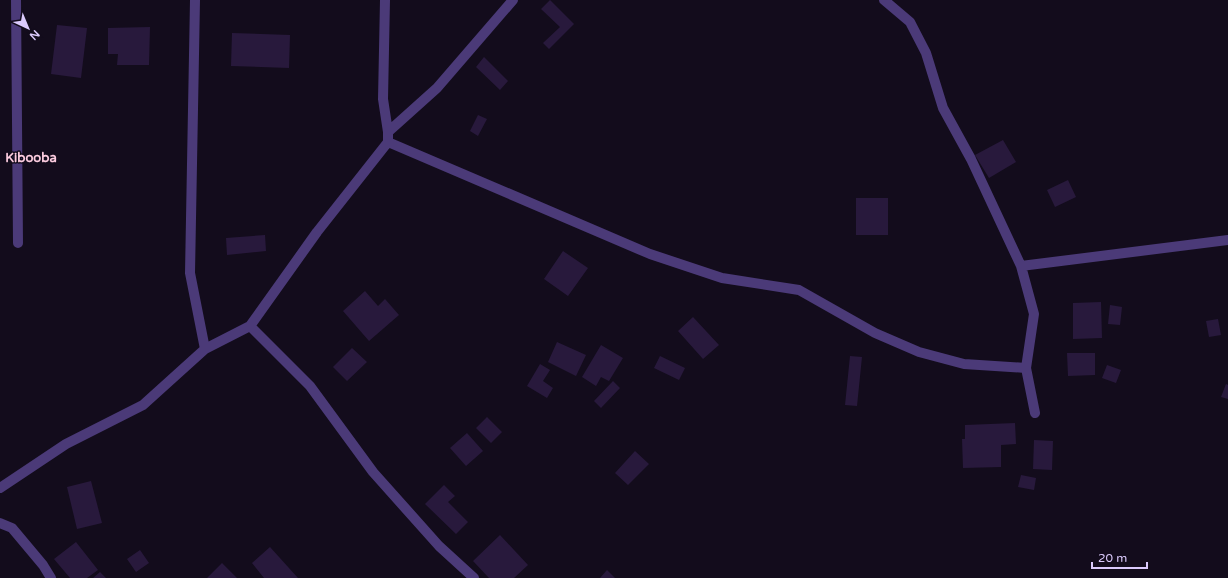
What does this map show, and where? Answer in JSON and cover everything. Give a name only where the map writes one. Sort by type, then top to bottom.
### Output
[{"type":"street","points":[[16,0],[18,243]]},
{"type":"street","points":[[195,0],[190,273],[205,349]]},
{"type":"street","points":[[0,488],[66,444],[143,405],[205,349],[250,326],[317,232],[388,142],[383,100],[384,0]]},
{"type":"street","points":[[388,132],[437,88],[513,0]]},
{"type":"street","points":[[884,0],[910,22],[926,53],[943,108],[971,159],[1021,266],[1034,314],[1026,368],[1035,413]]},
{"type":"street","points":[[388,142],[650,254],[722,278],[799,290],[875,333],[919,352],[964,364],[1026,368]]},
{"type":"street","points":[[1021,266],[1228,240]]},
{"type":"street","points":[[250,326],[310,386],[372,472],[439,546],[474,578]]},
{"type":"street","points":[[0,524],[12,528],[43,565],[51,578]]},
{"type":"building","points":[[550,0],[574,24],[549,49],[543,43],[560,27],[541,9]]},
{"type":"building","points":[[57,25],[87,28],[81,78],[51,74]]},
{"type":"building","points":[[150,27],[149,65],[117,65],[118,54],[108,54],[108,28]]},
{"type":"building","points":[[232,33],[290,35],[289,68],[231,66]]},
{"type":"building","points":[[484,57],[508,81],[500,90],[476,67]]},
{"type":"building","points":[[478,115],[487,119],[478,136],[470,131]]},
{"type":"building","points":[[1003,140],[1016,162],[989,178],[975,155]]},
{"type":"building","points":[[1068,180],[1076,197],[1055,207],[1047,190]]},
{"type":"building","points":[[856,198],[888,198],[888,235],[856,235]]},
{"type":"building","points":[[265,235],[266,251],[227,255],[226,238]]},
{"type":"building","points":[[563,251],[588,268],[568,296],[544,279]]},
{"type":"building","points":[[365,291],[378,306],[385,299],[399,315],[369,341],[343,311]]},
{"type":"building","points":[[1101,302],[1102,338],[1073,339],[1073,303]]},
{"type":"building","points":[[1110,305],[1122,307],[1120,325],[1108,324]]},
{"type":"building","points":[[693,317],[719,345],[703,359],[678,331]]},
{"type":"building","points":[[1218,319],[1221,335],[1209,337],[1206,321]]},
{"type":"building","points":[[557,342],[586,355],[576,376],[548,362]]},
{"type":"building","points":[[601,345],[623,358],[609,381],[601,377],[596,386],[582,377]]},
{"type":"building","points":[[352,348],[367,362],[347,381],[333,367]]},
{"type":"building","points":[[1067,353],[1095,353],[1095,375],[1068,376]]},
{"type":"building","points":[[660,356],[685,368],[679,380],[654,368]]},
{"type":"building","points":[[850,356],[862,357],[857,406],[845,405]]},
{"type":"building","points":[[540,364],[550,370],[543,381],[553,388],[547,398],[527,386]]},
{"type":"building","points":[[1107,365],[1121,370],[1116,383],[1102,378]]},
{"type":"building","points":[[613,381],[620,388],[601,408],[594,401]]},
{"type":"building","points":[[1226,384],[1228,385],[1228,399],[1221,397]]},
{"type":"building","points":[[487,417],[502,432],[491,443],[476,428]]},
{"type":"building","points":[[1015,423],[1016,444],[1001,445],[1001,467],[963,468],[962,439],[965,439],[965,425]]},
{"type":"building","points":[[467,433],[483,451],[466,466],[450,448]]},
{"type":"building","points":[[1034,440],[1053,441],[1052,470],[1033,469]]},
{"type":"building","points":[[635,451],[649,464],[628,485],[615,473]]},
{"type":"building","points":[[1021,475],[1036,478],[1034,490],[1018,487]]},
{"type":"building","points":[[91,481],[102,523],[77,529],[67,487]]},
{"type":"building","points":[[444,485],[455,496],[448,502],[468,522],[456,534],[425,504]]},
{"type":"building","points":[[500,535],[528,565],[514,578],[489,578],[473,561]]},
{"type":"building","points":[[76,542],[98,570],[87,578],[70,578],[54,559]]},
{"type":"building","points":[[270,547],[298,578],[264,578],[252,563]]},
{"type":"building","points":[[140,550],[149,563],[136,572],[127,559]]},
{"type":"building","points":[[222,563],[237,578],[207,578]]},
{"type":"building","points":[[607,570],[615,578],[600,578]]},
{"type":"building","points":[[100,572],[106,578],[93,578]]},
{"type":"district","name":"Kibooba","points":[[31,157]]}]
